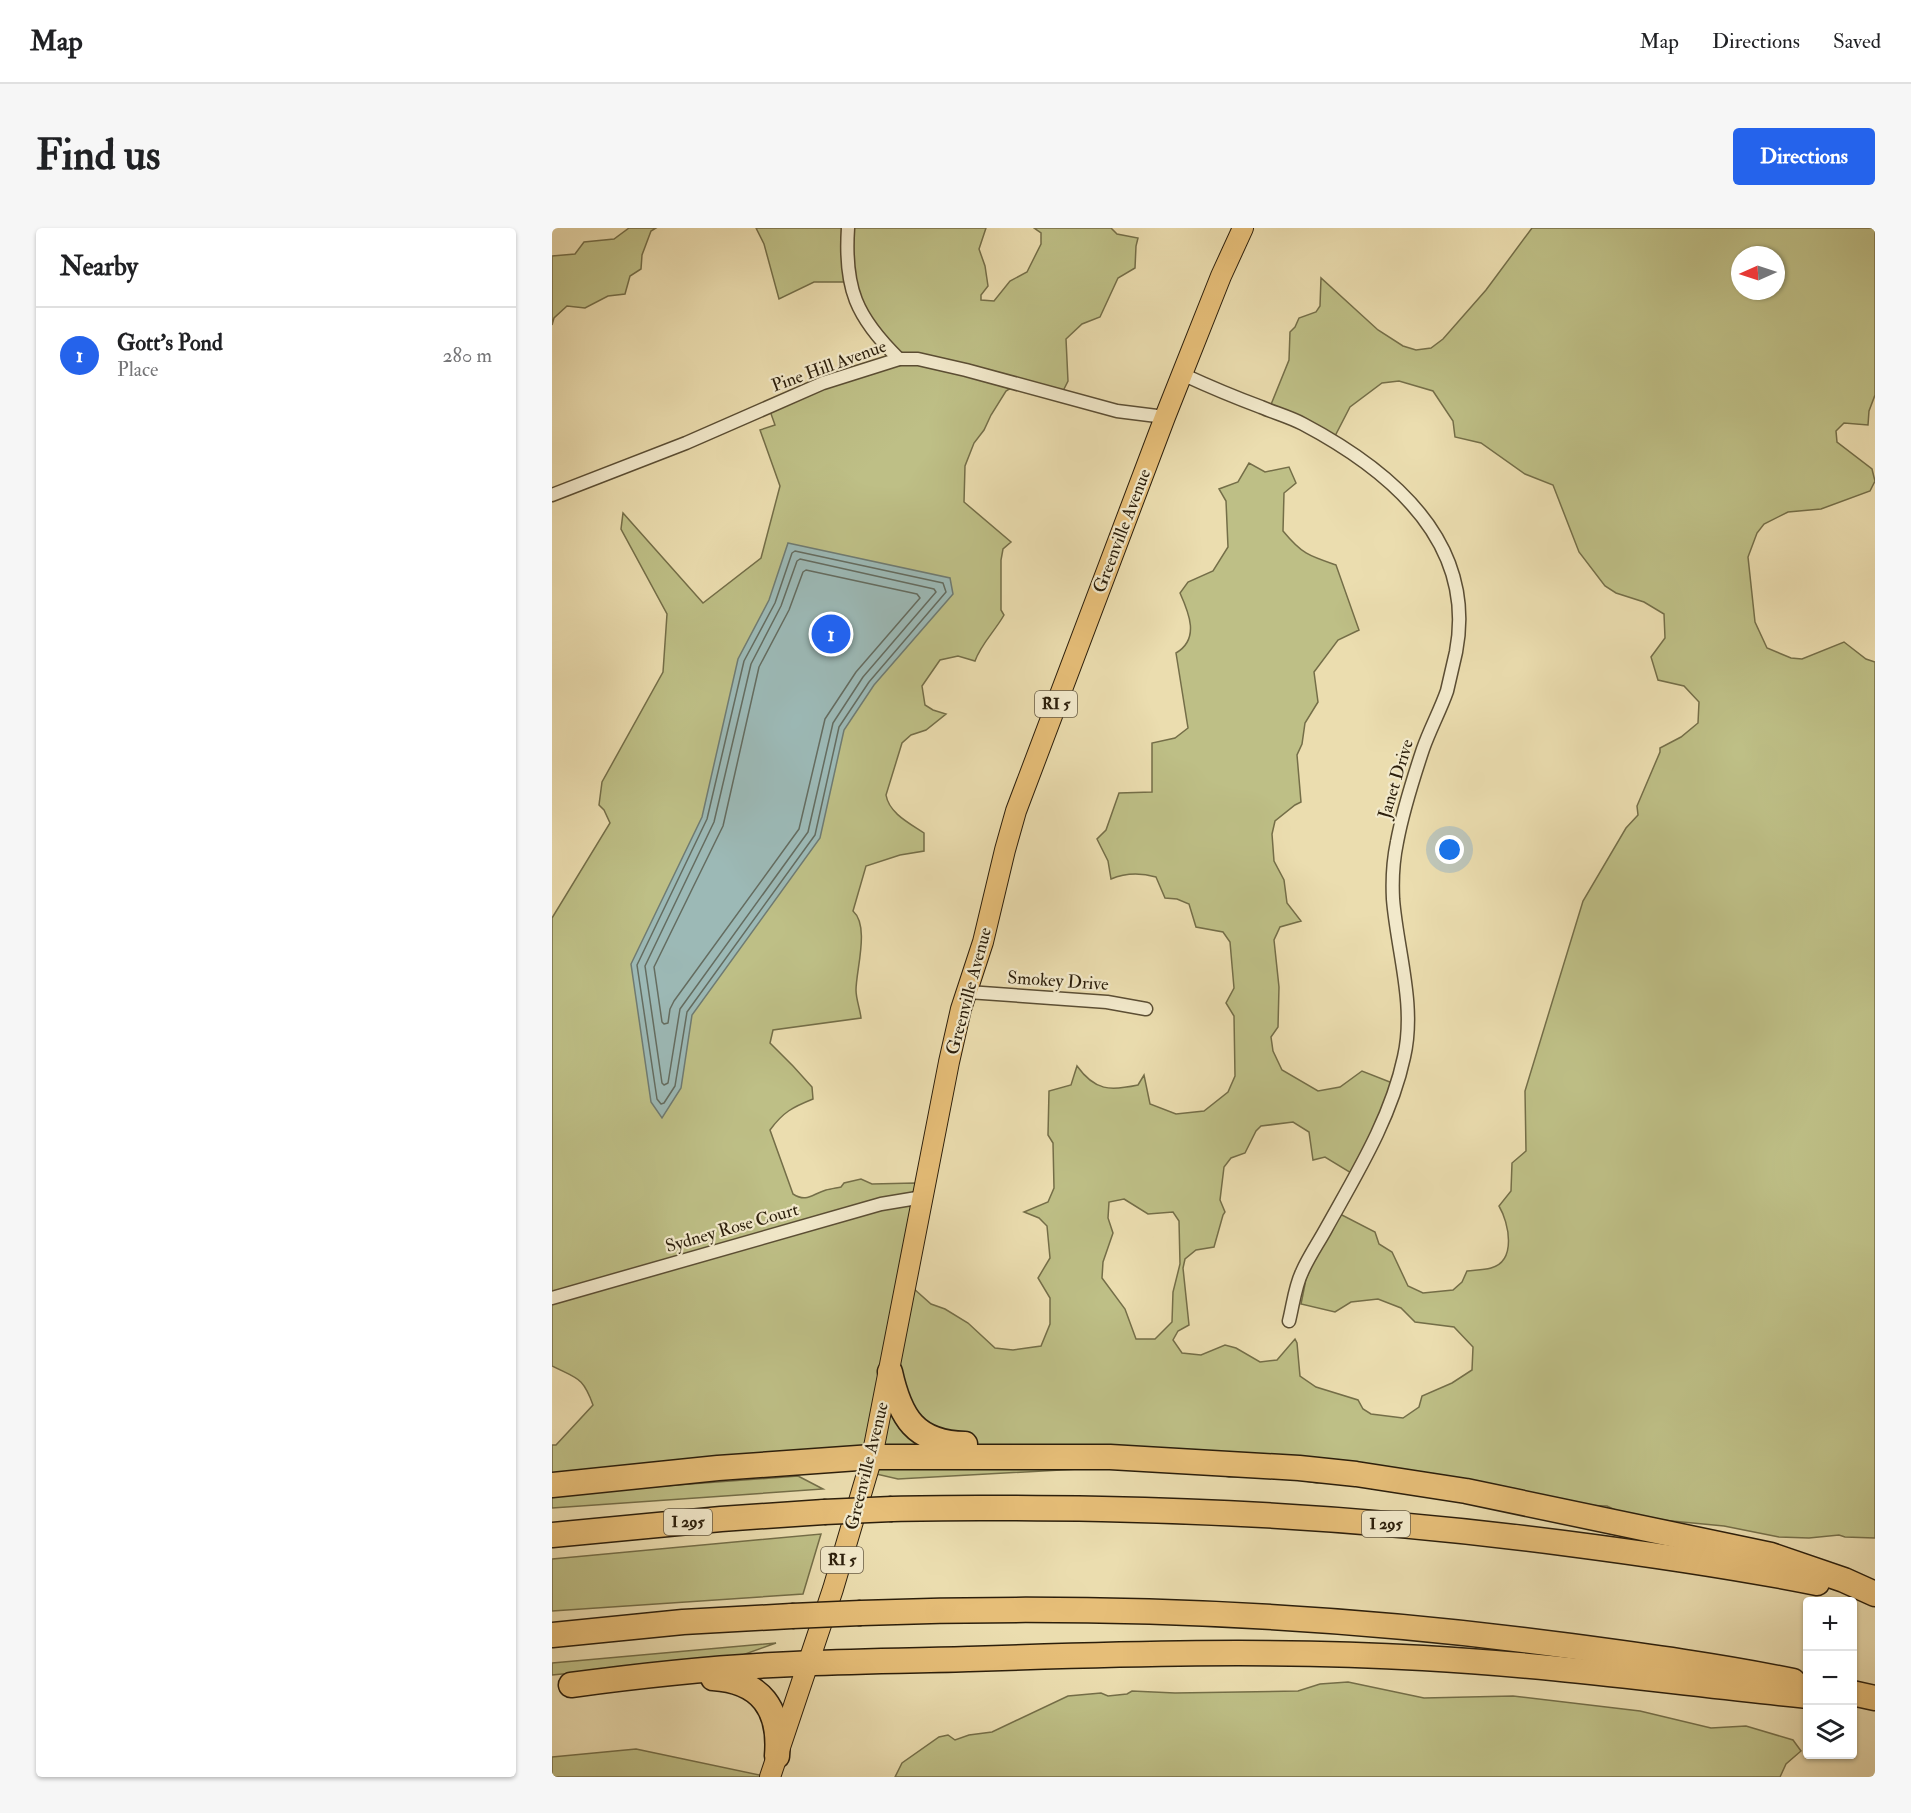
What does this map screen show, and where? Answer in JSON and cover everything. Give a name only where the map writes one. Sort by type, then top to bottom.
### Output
[{"type":"highway","points":[[890,1372],[897,1397],[907,1417],[917,1430],[932,1439],[949,1443],[1008,1445],[1046,1456]]},
{"type":"highway","points":[[552,1485],[718,1468],[872,1457],[1149,1458],[1299,1468],[1356,1474],[1466,1491],[1771,1555],[1834,1576],[1875,1594]]},
{"type":"highway","name":"I 295","points":[[552,1535],[721,1519],[892,1509],[1134,1510],[1284,1516],[1473,1532],[1683,1559],[1875,1594]]},
{"type":"highway","points":[[552,1635],[683,1622],[861,1612],[982,1609],[1129,1610],[1311,1619],[1462,1632],[1704,1664],[1803,1683]]},
{"type":"highway","points":[[561,1686],[644,1676],[808,1663],[1195,1652],[1320,1653],[1535,1666],[1803,1695]]},
{"type":"highway","points":[[561,1686],[618,1685],[712,1678],[742,1683],[759,1694],[770,1710],[777,1731],[774,1766]]},
{"type":"highway","points":[[1857,1694],[1875,1698]]},
{"type":"highway","points":[[1857,1701],[1875,1703]]},
{"type":"main road","name":"Greenville Avenue","points":[[774,1766],[833,1589],[872,1457],[950,1062],[962,1009],[983,942],[1016,811],[1165,417],[1221,276],[1243,228]]},
{"type":"street","points":[[848,228],[848,276],[855,298],[863,318],[899,359]]},
{"type":"street","name":"Pine Hill Avenue","points":[[552,495],[686,443],[823,383],[899,359],[918,359],[966,370],[1117,411],[1165,417]]},
{"type":"street","name":"Janet Drive","points":[[1182,374],[1218,391],[1300,423],[1353,453],[1393,484],[1424,518],[1440,545],[1451,571],[1457,595],[1456,649],[1449,680],[1406,804],[1393,869],[1393,898],[1406,996],[1408,1033],[1404,1057],[1396,1086],[1363,1162],[1301,1274],[1289,1321]]},
{"type":"street","name":"Smokey Drive","points":[[968,992],[1107,1002],[1146,1009]]},
{"type":"street","name":"Sydney Rose Court","points":[[552,1298],[881,1204],[923,1197]]},
{"type":"green space","points":[[629,228],[656,228],[651,231],[642,255],[641,269],[630,276],[625,294],[608,296],[585,308],[567,306],[554,318],[552,325],[552,256],[575,254],[584,242],[614,239]]},
{"type":"green space","points":[[756,228],[986,228],[979,249],[985,266],[988,286],[981,295],[981,300],[994,301],[1010,281],[1027,272],[1041,244],[1041,233],[1034,228],[1111,228],[1117,234],[1138,238],[1135,268],[1118,278],[1100,317],[1082,324],[1066,339],[1068,381],[1061,395],[1014,386],[1006,391],[974,443],[965,466],[964,502],[1011,542],[1003,549],[1001,560],[1001,610],[1004,615],[975,661],[958,656],[940,660],[922,686],[925,705],[946,714],[926,730],[911,735],[902,743],[886,795],[895,812],[924,833],[924,851],[900,855],[866,866],[853,911],[861,927],[856,990],[861,1018],[773,1030],[770,1043],[812,1087],[813,1099],[789,1111],[770,1130],[793,1194],[806,1198],[861,1179],[872,1184],[915,1183],[934,1188],[913,1288],[931,1304],[945,1309],[968,1323],[995,1348],[1013,1350],[1041,1346],[1050,1324],[1050,1298],[1038,1278],[1050,1258],[1047,1226],[1039,1218],[1024,1212],[1048,1202],[1054,1188],[1053,1143],[1048,1135],[1049,1091],[1071,1085],[1077,1066],[1097,1085],[1111,1088],[1138,1085],[1144,1075],[1150,1104],[1176,1114],[1204,1111],[1228,1092],[1235,1076],[1234,1016],[1226,1003],[1234,988],[1230,942],[1223,932],[1196,927],[1189,904],[1177,899],[1165,898],[1156,877],[1134,874],[1111,879],[1108,861],[1097,839],[1106,830],[1119,793],[1152,792],[1152,743],[1175,738],[1188,728],[1176,653],[1188,641],[1190,625],[1187,609],[1180,593],[1188,582],[1213,571],[1228,547],[1226,501],[1219,489],[1238,482],[1249,463],[1265,472],[1289,467],[1296,483],[1284,493],[1283,531],[1306,553],[1336,565],[1359,630],[1338,640],[1314,672],[1318,702],[1305,723],[1302,744],[1297,755],[1301,802],[1275,821],[1272,834],[1274,861],[1284,880],[1287,903],[1301,921],[1280,927],[1274,940],[1279,987],[1278,1027],[1271,1037],[1273,1051],[1282,1070],[1318,1091],[1340,1087],[1362,1071],[1400,1086],[1356,1176],[1325,1157],[1313,1160],[1309,1132],[1293,1122],[1261,1126],[1245,1153],[1231,1158],[1224,1167],[1220,1200],[1225,1212],[1214,1247],[1196,1250],[1185,1259],[1183,1268],[1189,1325],[1178,1331],[1173,1340],[1182,1353],[1201,1355],[1225,1345],[1236,1348],[1260,1362],[1277,1360],[1295,1339],[1300,1376],[1316,1387],[1358,1400],[1363,1409],[1371,1414],[1403,1418],[1419,1407],[1422,1396],[1452,1383],[1472,1370],[1473,1347],[1454,1327],[1415,1322],[1401,1308],[1378,1299],[1351,1302],[1335,1312],[1301,1304],[1306,1279],[1338,1215],[1375,1232],[1379,1244],[1392,1252],[1408,1286],[1423,1293],[1453,1290],[1462,1282],[1467,1271],[1491,1268],[1505,1258],[1508,1250],[1508,1231],[1499,1206],[1511,1191],[1512,1163],[1526,1151],[1525,1091],[1583,901],[1626,828],[1638,815],[1637,806],[1660,748],[1681,737],[1698,723],[1699,702],[1684,686],[1658,680],[1651,657],[1665,638],[1664,614],[1644,602],[1616,593],[1605,586],[1579,552],[1553,485],[1525,474],[1481,443],[1455,437],[1453,421],[1433,391],[1399,381],[1382,383],[1350,407],[1335,436],[1270,407],[1289,360],[1290,332],[1299,318],[1316,312],[1320,306],[1321,278],[1378,330],[1403,346],[1416,350],[1431,348],[1443,339],[1486,290],[1532,228],[1875,228],[1875,395],[1869,411],[1868,425],[1844,423],[1836,431],[1837,442],[1872,469],[1875,481],[1870,491],[1821,509],[1788,512],[1764,524],[1757,533],[1748,557],[1755,622],[1767,648],[1791,658],[1802,659],[1844,642],[1866,659],[1875,662],[1875,1538],[1839,1535],[1809,1538],[1779,1537],[1724,1526],[1630,1517],[1607,1506],[1340,1480],[1317,1483],[1276,1476],[1229,1477],[1209,1472],[1097,1468],[898,1479],[859,1470],[552,1486],[552,1445],[556,1445],[593,1405],[586,1389],[578,1380],[552,1366],[552,918],[610,823],[599,805],[602,782],[663,672],[667,614],[621,529],[623,513],[703,603],[761,558],[780,486],[760,430],[775,425],[770,411],[892,356],[851,282],[814,282],[779,299],[764,244]],"holes":[[[1124,1199],[1148,1214],[1173,1212],[1179,1221],[1180,1264],[1173,1292],[1172,1322],[1155,1339],[1136,1339],[1125,1309],[1102,1278],[1103,1262],[1113,1233],[1108,1218],[1109,1202]]]},
{"type":"green space","points":[[798,1476],[823,1489],[552,1508],[552,1496],[570,1493]]},
{"type":"green space","points":[[821,1534],[803,1594],[552,1611],[552,1559]]},
{"type":"green space","points":[[776,1643],[737,1657],[552,1675],[552,1663]]},
{"type":"green space","points":[[1348,1682],[1424,1698],[1513,1696],[1640,1711],[1711,1728],[1746,1726],[1793,1740],[1801,1751],[1786,1764],[1780,1777],[895,1777],[902,1763],[939,1737],[948,1735],[955,1740],[969,1735],[992,1732],[1068,1696],[1101,1693],[1108,1696],[1127,1694],[1132,1691],[1175,1693],[1298,1691],[1320,1684]]},
{"type":"green space","points":[[636,1749],[769,1777],[552,1777],[552,1757]]},
{"type":"water","points":[[788,543],[950,578],[953,594],[874,685],[844,730],[820,838],[692,1015],[681,1088],[662,1118],[651,1102],[631,964],[702,817],[738,659],[769,600]]},
{"type":"place","name":"Gott's Pond","points":[[831,634]]}]
